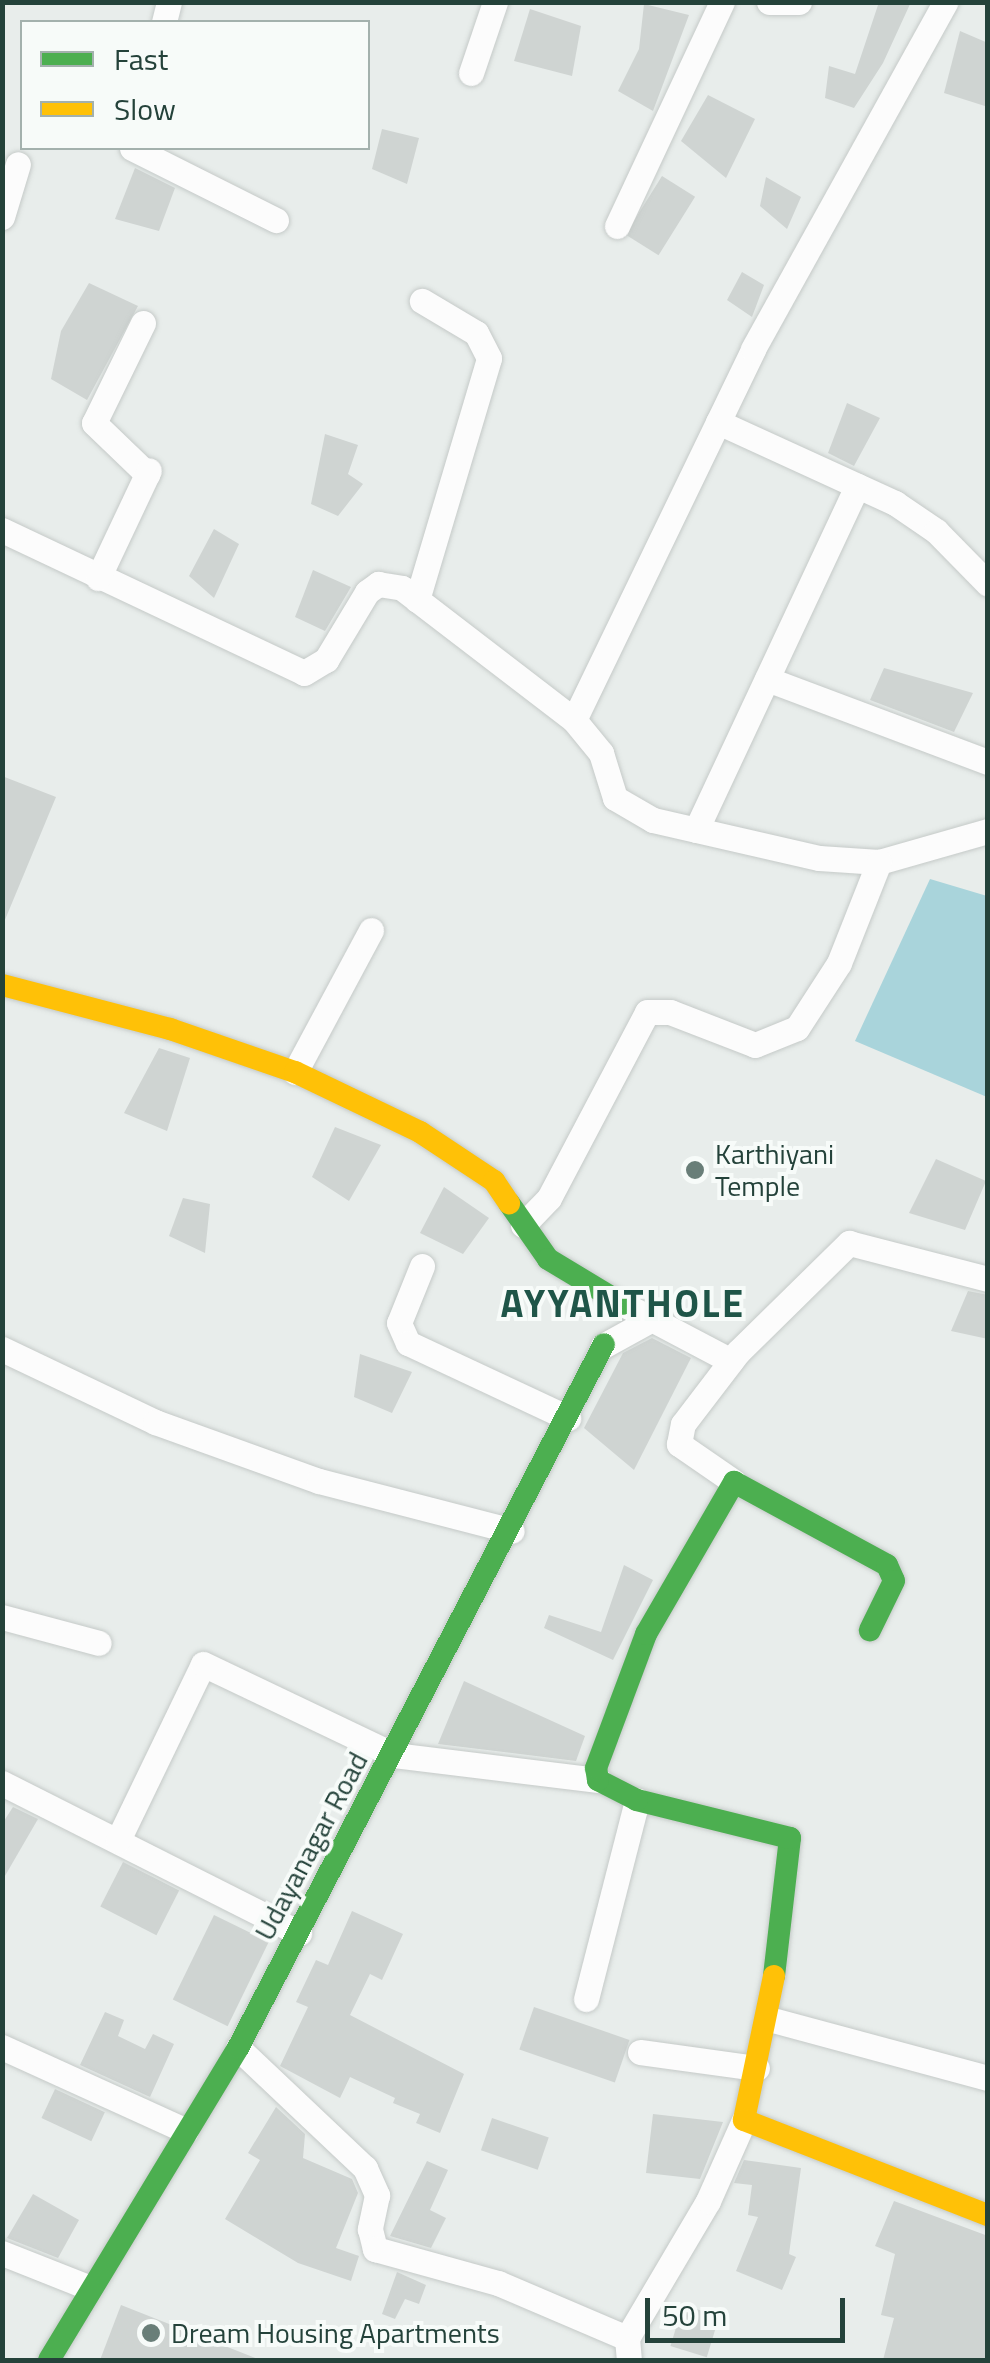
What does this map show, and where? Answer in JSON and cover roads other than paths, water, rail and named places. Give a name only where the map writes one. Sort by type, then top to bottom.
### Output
[{"type":"street","points":[[471,73],[494,2]]},
{"type":"street","points":[[617,226],[722,2]]},
{"type":"street","points":[[769,2],[799,2]]},
{"type":"street","points":[[574,720],[718,422],[944,2]]},
{"type":"street","points":[[136,150],[276,220]]},
{"type":"street","points":[[2,217],[18,164]]},
{"type":"street","points":[[417,600],[489,358],[476,333],[422,300]]},
{"type":"street","points":[[98,578],[148,472],[94,423],[143,323]]},
{"type":"street","points":[[718,422],[858,486],[936,531],[988,584]]},
{"type":"street","points":[[696,830],[858,486]]},
{"type":"street","points":[[2,530],[304,673],[326,660],[378,584],[402,588],[574,720],[602,753],[615,798],[630,811],[819,858],[879,862],[988,831]]},
{"type":"street","points":[[768,679],[988,762]]},
{"type":"street","points":[[523,1225],[549,1198],[648,1012],[670,1012],[756,1045],[797,1028],[840,962],[879,862]]},
{"type":"street","points":[[295,1072],[371,930]]},
{"type":"street","points":[[2,985],[170,1028],[295,1072],[477,1167],[548,1259],[731,1361]]},
{"type":"street","points":[[870,1630],[893,1572],[734,1482],[679,1444],[683,1424],[731,1361],[849,1243],[988,1279]]},
{"type":"street","points":[[422,1266],[399,1323],[408,1343],[568,1418]]},
{"type":"street","points":[[588,1284],[603,1345],[652,1319]]},
{"type":"street","name":"Udayanagar Road","points":[[48,2360],[88,2286],[238,2048],[512,1531],[603,1345]]},
{"type":"street","points":[[2,1348],[120,1407],[319,1481],[512,1531]]},
{"type":"street","points":[[598,1780],[596,1768],[646,1634],[734,1482]]},
{"type":"street","points":[[2,1617],[99,1643]]},
{"type":"street","points":[[118,1840],[203,1664],[394,1755],[598,1780],[637,1800],[790,1838],[769,2019],[744,2120],[708,2201],[628,2349],[498,2283],[375,2249],[370,2229],[377,2196],[365,2168],[238,2048]]},
{"type":"street","points":[[2,1783],[299,1933]]},
{"type":"street","points":[[586,1999],[637,1800]]},
{"type":"street","points":[[769,2019],[988,2078]]},
{"type":"street","points":[[2,2047],[186,2131]]},
{"type":"street","points":[[640,2052],[757,2068]]},
{"type":"street","points":[[744,2120],[988,2215]]},
{"type":"street","points":[[2,2252],[88,2286]]},
{"type":"water","points":[[930,879],[987,896],[987,1097],[855,1041]]},
{"type":"place","name":"Karthiyani Temple","points":[[695,1170]]},
{"type":"place","name":"Dream Housing Apartments","points":[[151,2333]]},
{"type":"district","name":"AYYANTHOLE","points":[[623,1304]]}]
